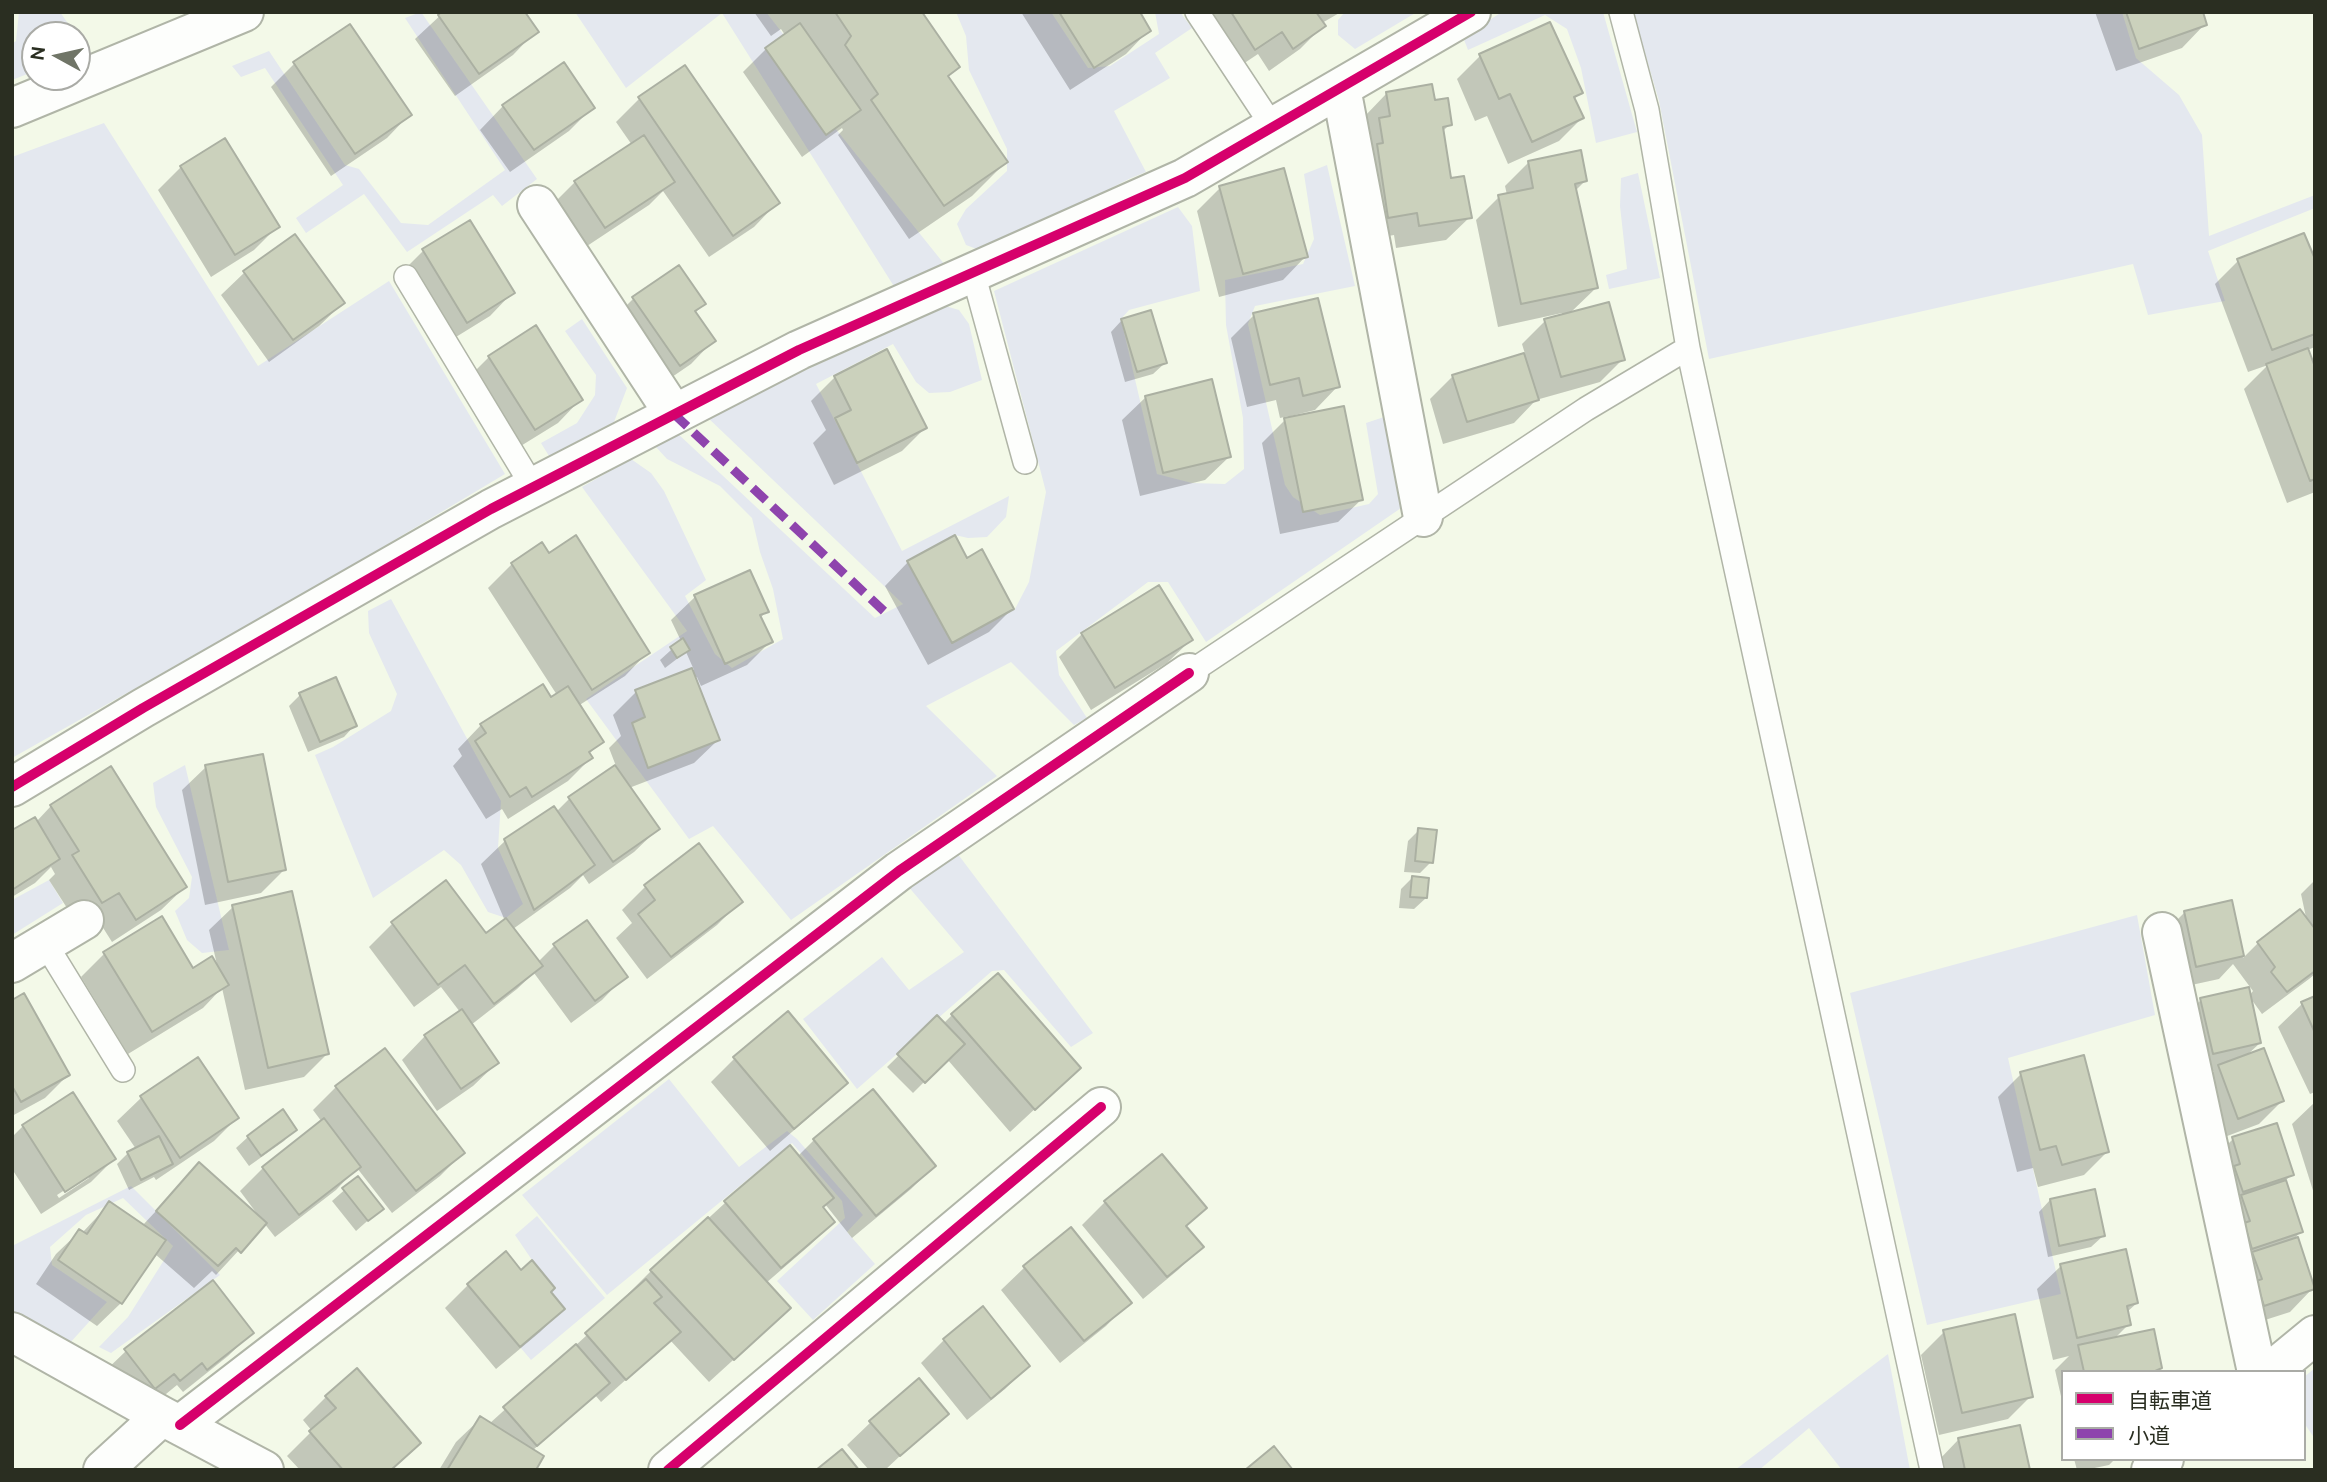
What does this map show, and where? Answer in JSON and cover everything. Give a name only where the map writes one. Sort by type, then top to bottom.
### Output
[{"type":"street","points":[[12,787],[143,708],[533,487],[799,350],[1185,178],[1471,12]]},
{"type":"street","points":[[12,108],[238,13]]},
{"type":"street","points":[[1340,88],[1423,517]]},
{"type":"street","points":[[537,205],[674,414]]},
{"type":"street","points":[[103,1470],[899,871],[1189,673]]},
{"type":"street","points":[[12,963],[84,920]]},
{"type":"street","points":[[2162,932],[2257,1370]]},
{"type":"street","points":[[668,1470],[1101,1107]]},
{"type":"street","points":[[12,1332],[264,1470]]},
{"type":"street","points":[[2272,1370],[2315,1335]]},
{"type":"lane","points":[[1197,12],[1273,127]]},
{"type":"lane","points":[[1622,12],[1647,110],[1688,348],[1932,1470]]},
{"type":"lane","points":[[973,273],[1025,462]]},
{"type":"lane","points":[[406,277],[533,487]]},
{"type":"lane","points":[[1189,673],[1586,409],[1688,348]]},
{"type":"lane","points":[[45,943],[123,1070]]},
{"type":"shaded area","points":[[19,12],[60,12],[66,21],[21,21],[21,76],[12,80],[12,44],[16,41]]},
{"type":"shaded area","points":[[421,12],[537,179],[502,206],[493,195],[407,252],[364,194],[306,233],[296,218],[343,185],[265,68],[241,77],[232,66],[269,51],[345,165],[359,169],[401,223],[428,225],[505,170],[405,18]]},
{"type":"shaded area","points":[[575,12],[766,12],[784,35],[765,48],[835,128],[945,265],[895,288],[722,13],[626,88]]},
{"type":"shaded area","points":[[956,12],[1051,12],[1088,68],[1110,66],[1159,34],[1155,12],[1180,12],[1192,28],[1155,53],[1170,78],[1114,111],[1146,172],[985,252],[966,245],[957,224],[966,209],[1007,171],[1007,149],[969,70],[966,36]]},
{"type":"shaded area","points":[[1345,12],[1417,12],[1355,49],[1338,35],[1338,20]]},
{"type":"shaded area","points":[[1502,12],[1603,12],[1637,132],[1596,143],[1581,68],[1567,29],[1545,15],[1468,50],[1463,37]]},
{"type":"shaded area","points":[[1633,12],[2122,12],[2136,58],[2179,95],[2202,135],[2209,236],[2315,195],[2315,208],[2208,251],[2225,301],[2148,315],[2133,264],[1709,359],[1659,101]]},
{"type":"shaded area","points":[[104,123],[258,366],[389,281],[505,474],[341,572],[12,758],[12,157]]},
{"type":"shaded area","points":[[1327,165],[1355,286],[1255,306],[1248,324],[1285,485],[1293,497],[1320,515],[1369,504],[1378,494],[1366,423],[1387,416],[1404,506],[1206,642],[1168,582],[1148,582],[1056,651],[1059,675],[1087,718],[1074,725],[1011,662],[926,706],[997,776],[791,920],[713,826],[689,839],[586,699],[687,631],[582,487],[631,459],[651,473],[664,491],[706,580],[685,596],[715,654],[732,668],[783,639],[773,589],[752,518],[720,486],[667,459],[656,447],[676,432],[875,618],[903,604],[706,416],[945,306],[959,310],[969,324],[982,380],[950,392],[929,393],[916,382],[893,344],[816,384],[902,551],[1009,496],[1006,517],[987,537],[968,538],[955,535],[907,561],[952,643],[1015,609],[1029,582],[1046,492],[994,291],[1178,207],[1192,226],[1200,291],[1129,310],[1121,319],[1157,474],[1192,483],[1225,484],[1244,469],[1243,418],[1226,325],[1225,280],[1303,264],[1314,239],[1304,174]]},
{"type":"shaded area","points":[[1638,173],[1660,278],[1609,289],[1606,275],[1627,269],[1620,206],[1621,178]]},
{"type":"shaded area","points":[[582,319],[627,388],[614,422],[549,456],[541,443],[577,423],[595,395],[596,375],[565,331]]},
{"type":"shaded area","points":[[391,599],[501,801],[498,848],[523,904],[506,918],[488,912],[461,865],[444,850],[373,898],[315,755],[391,711],[397,694],[369,633],[368,611]]},
{"type":"shaded area","points":[[185,765],[229,950],[202,953],[187,940],[175,911],[189,898],[192,877],[156,807],[153,783]]},
{"type":"shaded area","points":[[957,853],[1093,1033],[1071,1047],[1004,970],[992,971],[857,1089],[803,1019],[882,957],[909,990],[964,952],[907,885]]},
{"type":"shaded area","points":[[49,880],[63,903],[12,935],[12,900]]},
{"type":"shaded area","points":[[2137,915],[2155,1015],[2008,1058],[2061,1294],[1927,1325],[1850,993]]},
{"type":"shaded area","points":[[669,1079],[739,1167],[787,1131],[863,1215],[847,1232],[875,1264],[813,1320],[777,1281],[845,1218],[842,1201],[792,1143],[607,1295],[522,1195]]},
{"type":"shaded area","points":[[131,1186],[220,1275],[111,1353],[99,1347],[128,1317],[173,1246],[123,1198],[86,1215],[50,1247],[52,1265],[107,1302],[69,1344],[12,1311],[12,1246]]},
{"type":"shaded area","points":[[537,1216],[605,1298],[531,1360],[520,1347],[565,1309],[551,1292],[555,1288],[515,1235]]},
{"type":"shaded area","points":[[1888,1354],[1910,1470],[1842,1470],[1809,1428],[1759,1470],[1735,1470]]},
{"type":"shaded area","points":[[2315,1368],[2315,1439],[2306,1426],[2306,1375]]},
{"type":"building","points":[[441,12],[525,12],[539,32],[479,74],[438,15]]},
{"type":"building","points":[[835,12],[922,12],[960,67],[948,76],[1008,162],[944,206],[871,100],[878,94],[845,45],[851,36]]},
{"type":"building","points":[[1059,12],[1140,12],[1151,31],[1094,68]]},
{"type":"building","points":[[1231,12],[1316,12],[1326,26],[1293,49],[1282,32],[1255,50]]},
{"type":"building","points":[[2126,12],[2203,12],[2207,25],[2139,49]]},
{"type":"building","points":[[1550,22],[1583,93],[1574,97],[1584,118],[1532,142],[1510,94],[1499,99],[1479,54]]},
{"type":"building","points":[[800,23],[861,110],[826,135],[765,48]]},
{"type":"building","points":[[350,24],[412,115],[355,154],[293,62]]},
{"type":"building","points":[[564,62],[595,108],[534,150],[502,105]]},
{"type":"building","points":[[685,65],[780,203],[733,236],[638,97]]},
{"type":"building","points":[[1432,84],[1435,100],[1448,98],[1452,125],[1443,127],[1451,178],[1464,176],[1472,218],[1419,226],[1417,213],[1388,218],[1377,144],[1383,143],[1379,118],[1390,116],[1386,92]]},
{"type":"building","points":[[644,135],[675,182],[605,228],[574,181]]},
{"type":"building","points":[[225,138],[280,227],[235,255],[180,166]]},
{"type":"building","points":[[1581,150],[1587,181],[1575,184],[1598,288],[1521,304],[1498,195],[1533,188],[1528,161]]},
{"type":"building","points":[[1284,168],[1308,257],[1243,274],[1219,186]]},
{"type":"building","points":[[470,220],[515,293],[467,323],[422,249]]},
{"type":"building","points":[[2304,233],[2315,259],[2315,334],[2272,350],[2237,259]]},
{"type":"building","points":[[295,234],[345,303],[293,340],[243,271]]},
{"type":"building","points":[[679,265],[706,304],[695,311],[716,341],[680,366],[632,297]]},
{"type":"building","points":[[1318,298],[1340,387],[1303,396],[1299,378],[1270,385],[1253,313]]},
{"type":"building","points":[[1609,302],[1625,360],[1561,377],[1544,319]]},
{"type":"building","points":[[1151,310],[1167,363],[1137,372],[1121,319]]},
{"type":"building","points":[[536,325],[583,400],[535,430],[488,356]]},
{"type":"building","points":[[2308,348],[2315,367],[2315,479],[2310,481],[2266,364]]},
{"type":"building","points":[[887,349],[927,428],[857,463],[835,418],[851,410],[834,376]]},
{"type":"building","points":[[1524,353],[1539,400],[1467,422],[1452,375]]},
{"type":"building","points":[[1212,379],[1231,457],[1163,473],[1145,396]]},
{"type":"building","points":[[1344,406],[1363,500],[1303,512],[1284,418]]},
{"type":"building","points":[[576,535],[650,653],[592,690],[511,563],[542,542],[549,553]]},
{"type":"building","points":[[955,535],[967,558],[982,549],[1014,609],[952,643],[907,561]]},
{"type":"building","points":[[750,570],[769,612],[760,615],[773,642],[725,664],[694,595]]},
{"type":"building","points":[[1159,585],[1193,640],[1115,688],[1081,633]]},
{"type":"building","points":[[683,638],[690,650],[677,658],[670,647]]},
{"type":"building","points":[[692,668],[720,740],[648,768],[632,723],[645,717],[635,690]]},
{"type":"building","points":[[336,677],[357,726],[320,742],[299,693]]},
{"type":"building","points":[[543,684],[551,697],[568,686],[604,742],[589,752],[593,758],[532,797],[526,787],[510,797],[475,741],[486,733],[480,724]]},
{"type":"building","points":[[263,754],[286,870],[228,882],[205,765]]},
{"type":"building","points":[[615,765],[660,829],[613,862],[568,797]]},
{"type":"building","points":[[111,766],[187,887],[136,920],[119,893],[102,903],[72,855],[79,851],[50,805]]},
{"type":"building","points":[[554,806],[595,865],[534,910],[504,839]]},
{"type":"building","points":[[35,817],[60,859],[12,890],[12,830]]},
{"type":"building","points":[[1418,828],[1437,830],[1433,863],[1415,861]]},
{"type":"building","points":[[699,843],[743,902],[671,957],[638,914],[655,900],[644,885]]},
{"type":"building","points":[[1412,876],[1429,878],[1427,898],[1410,897]]},
{"type":"building","points":[[446,880],[486,933],[506,918],[543,966],[494,1004],[465,965],[438,985],[391,922]]},
{"type":"building","points":[[292,891],[329,1054],[268,1068],[232,905]]},
{"type":"building","points":[[2232,900],[2244,956],[2196,967],[2184,911]]},
{"type":"building","points":[[2300,909],[2315,929],[2315,971],[2287,992],[2271,972],[2275,967],[2257,942]]},
{"type":"building","points":[[162,916],[193,968],[212,956],[229,985],[152,1032],[103,952]]},
{"type":"building","points":[[587,920],[628,977],[595,1001],[553,944]]},
{"type":"building","points":[[998,973],[1081,1068],[1035,1110],[951,1014]]},
{"type":"building","points":[[2249,987],[2261,1043],[2213,1054],[2200,998]]},
{"type":"building","points":[[24,993],[70,1075],[21,1102],[12,1086],[12,1000]]},
{"type":"building","points":[[2315,996],[2315,1033],[2301,1002]]},
{"type":"building","points":[[462,1009],[499,1063],[461,1089],[424,1035]]},
{"type":"building","points":[[788,1011],[848,1083],[794,1129],[733,1057]]},
{"type":"building","points":[[937,1015],[965,1044],[925,1083],[897,1054]]},
{"type":"building","points":[[385,1048],[465,1153],[416,1191],[335,1086]]},
{"type":"building","points":[[2264,1048],[2284,1101],[2238,1119],[2218,1065]]},
{"type":"building","points":[[2084,1055],[2109,1152],[2062,1165],[2056,1146],[2040,1150],[2020,1072]]},
{"type":"building","points":[[198,1057],[239,1118],[180,1158],[140,1096]]},
{"type":"building","points":[[873,1089],[936,1166],[876,1216],[813,1139]]},
{"type":"building","points":[[73,1092],[116,1159],[65,1192],[22,1125]]},
{"type":"building","points":[[283,1109],[297,1130],[261,1156],[247,1136]]},
{"type":"building","points":[[324,1118],[361,1167],[299,1215],[262,1167]]},
{"type":"building","points":[[2277,1123],[2294,1175],[2243,1192],[2234,1166],[2240,1164],[2232,1137]]},
{"type":"building","points":[[159,1136],[173,1164],[141,1180],[127,1152]]},
{"type":"building","points":[[790,1145],[834,1198],[823,1207],[835,1222],[781,1268],[724,1201]]},
{"type":"building","points":[[1162,1154],[1207,1208],[1186,1226],[1204,1247],[1167,1277],[1104,1201]]},
{"type":"building","points":[[199,1162],[267,1223],[241,1253],[236,1248],[218,1266],[156,1211]]},
{"type":"building","points":[[358,1176],[384,1209],[368,1221],[342,1188]]},
{"type":"building","points":[[2286,1180],[2303,1232],[2252,1249],[2244,1223],[2250,1221],[2241,1195]]},
{"type":"building","points":[[2095,1189],[2105,1236],[2059,1246],[2050,1199]]},
{"type":"building","points":[[109,1201],[166,1240],[122,1304],[58,1260],[79,1229],[87,1234]]},
{"type":"building","points":[[708,1217],[791,1308],[734,1360],[650,1270]]},
{"type":"building","points":[[1071,1227],[1132,1303],[1084,1341],[1023,1266]]},
{"type":"building","points":[[2298,1237],[2315,1289],[2264,1306],[2256,1281],[2262,1279],[2252,1252]]},
{"type":"building","points":[[2126,1249],[2138,1303],[2127,1306],[2131,1325],[2077,1338],[2060,1264]]},
{"type":"building","points":[[506,1251],[521,1270],[532,1260],[555,1288],[551,1292],[565,1309],[520,1347],[467,1284]]},
{"type":"building","points":[[646,1279],[662,1297],[654,1303],[681,1332],[626,1380],[585,1333]]},
{"type":"building","points":[[213,1280],[254,1333],[207,1370],[202,1363],[180,1381],[174,1374],[155,1389],[124,1349]]},
{"type":"building","points":[[983,1306],[1030,1366],[991,1399],[943,1339]]},
{"type":"building","points":[[2015,1314],[2033,1397],[1962,1413],[1943,1330]]},
{"type":"building","points":[[2154,1329],[2162,1368],[2084,1370],[2078,1345]]},
{"type":"building","points":[[576,1344],[610,1383],[537,1446],[503,1407]]},
{"type":"building","points":[[357,1368],[421,1443],[391,1470],[343,1470],[309,1431],[336,1408],[325,1396]]},
{"type":"building","points":[[919,1378],[949,1414],[900,1456],[869,1421]]},
{"type":"building","points":[[480,1416],[544,1456],[536,1470],[447,1470]]},
{"type":"building","points":[[2020,1425],[2030,1470],[1965,1470],[1958,1438]]},
{"type":"building","points":[[1274,1446],[1293,1470],[1245,1470]]},
{"type":"building","points":[[842,1449],[859,1470],[816,1470]]},
{"type":"marked path","points":[[674,414],[887,614]]},
{"type":"cycle path","points":[[12,787],[143,708],[491,509],[799,350],[1185,178],[1471,12]]},
{"type":"cycle path","points":[[180,1425],[899,871],[1189,673]]},
{"type":"cycle path","points":[[668,1470],[1101,1107]]}]
